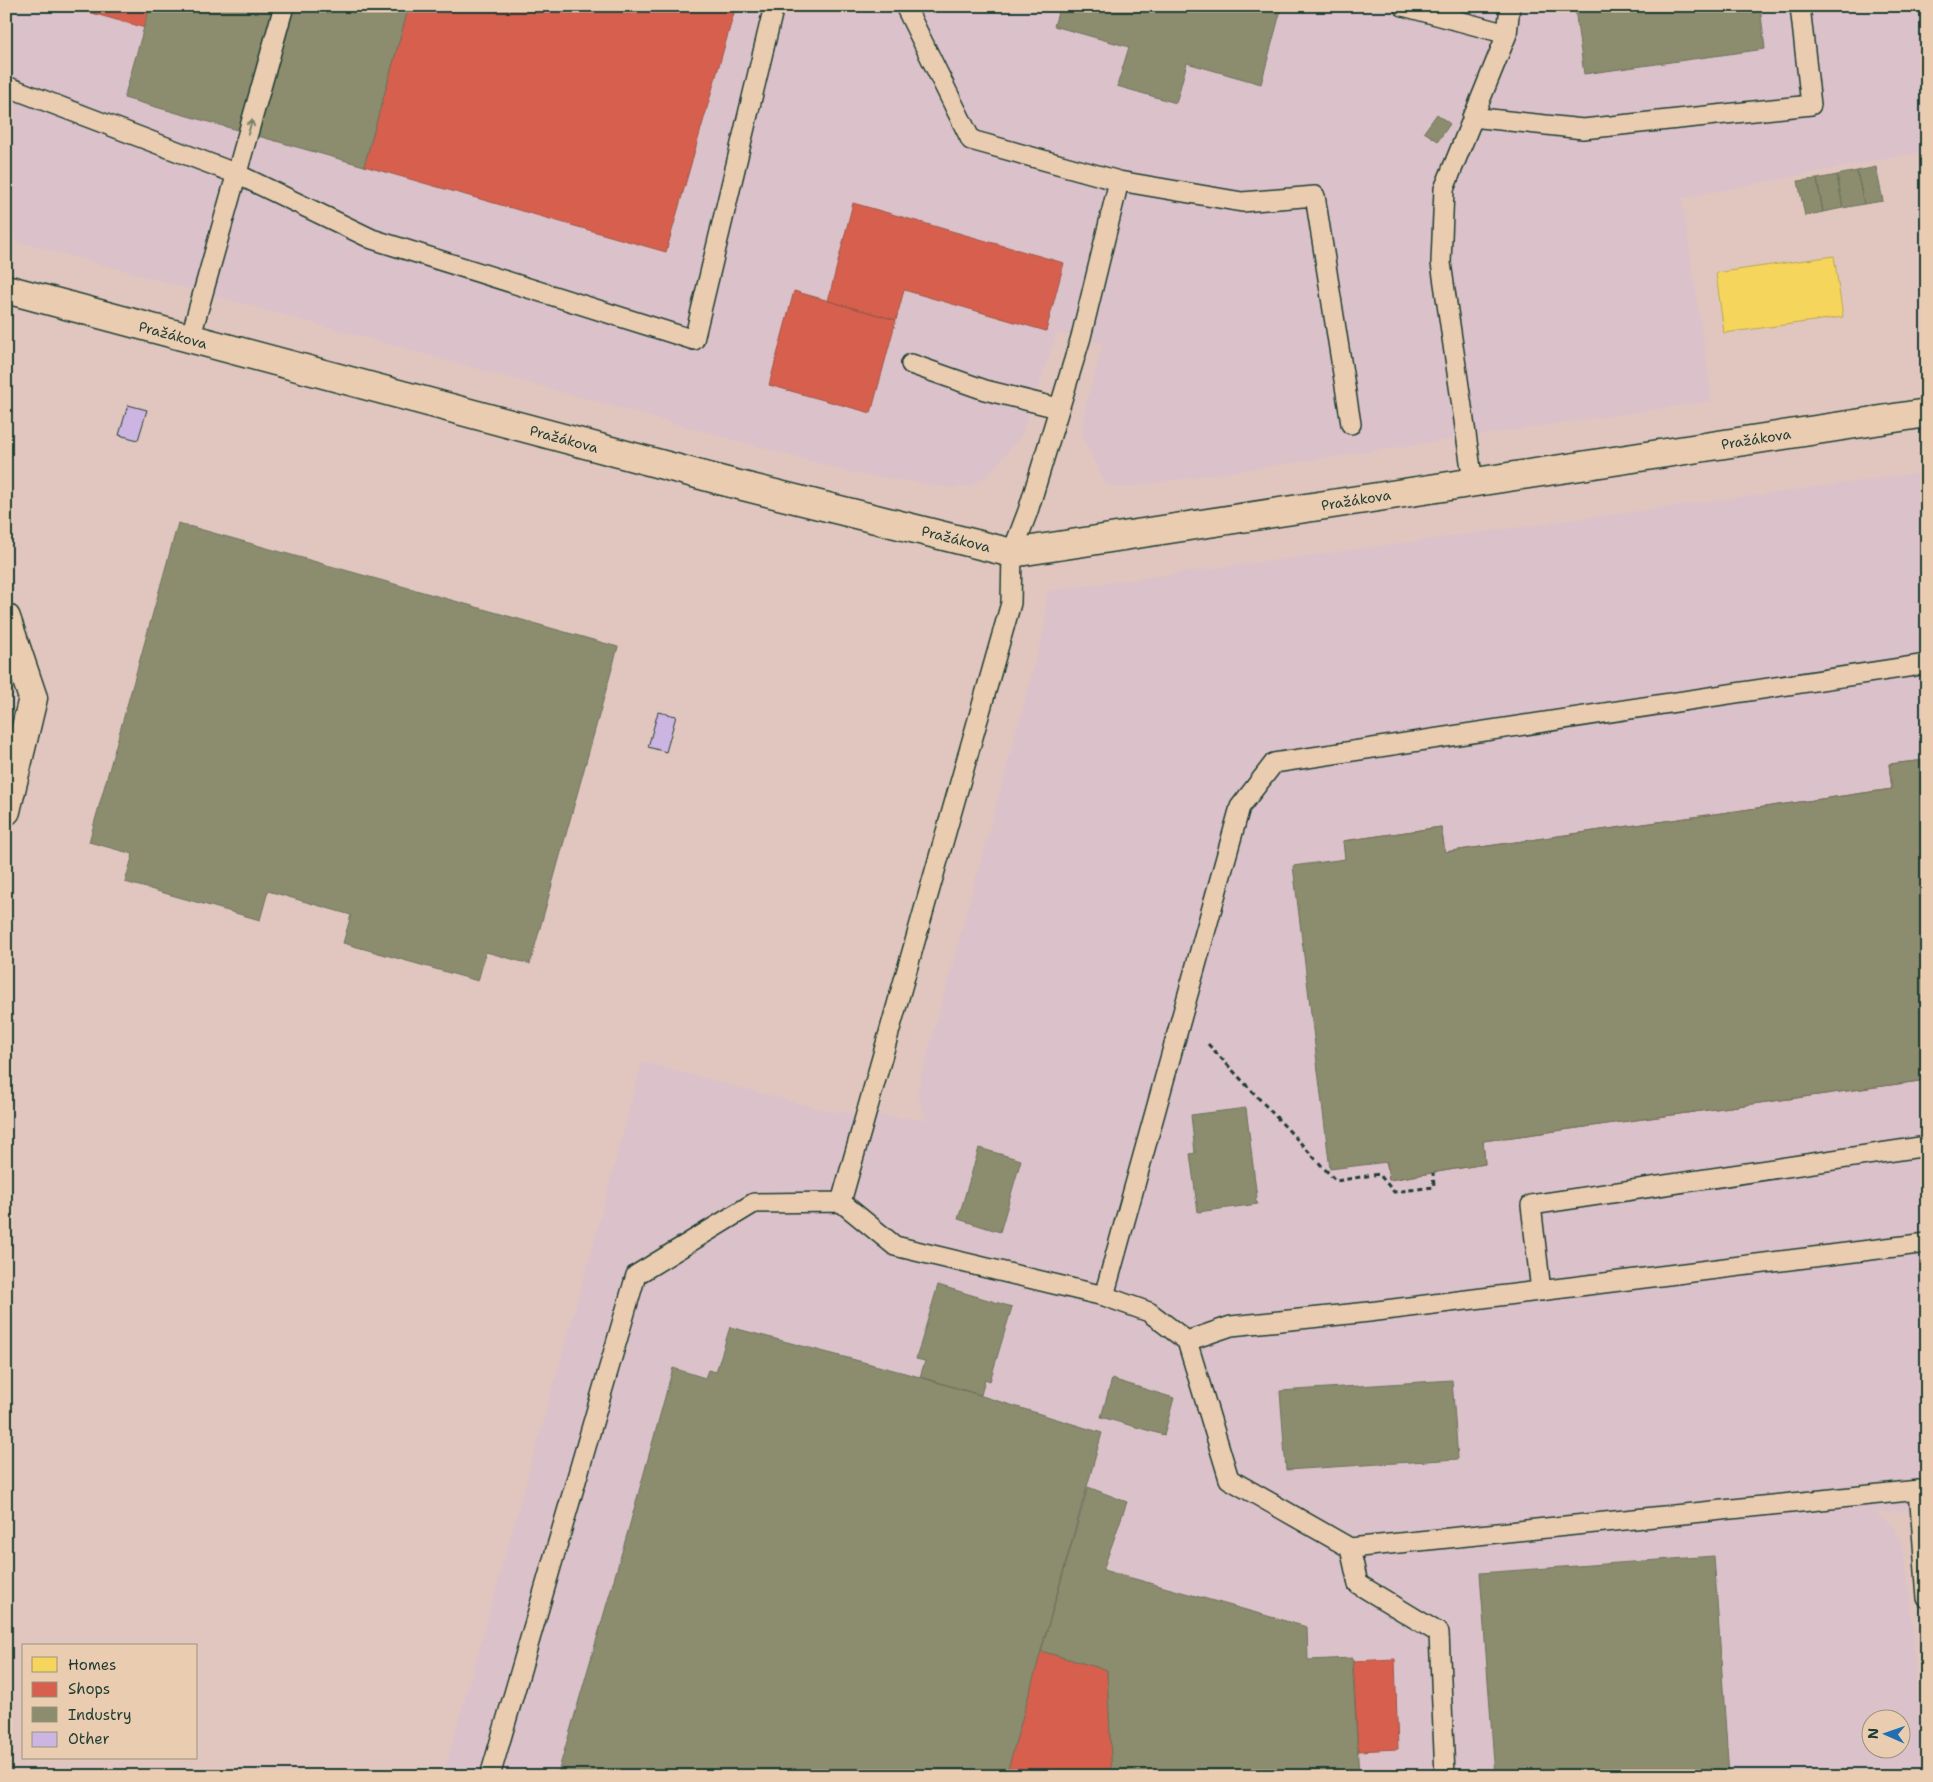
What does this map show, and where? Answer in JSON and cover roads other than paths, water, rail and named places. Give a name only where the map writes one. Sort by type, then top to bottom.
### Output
[{"type":"street","name":"Pražákova","points":[[6,289],[727,482],[1012,553],[1927,413]]},
{"type":"street","points":[[6,618],[32,698],[6,811]]},
{"type":"lane","points":[[190,339],[284,6]]},
{"type":"lane","points":[[6,86],[237,174],[372,239],[694,340],[774,6]]},
{"type":"lane","points":[[905,6],[971,140],[1119,181],[1242,202],[1315,196],[1351,424]]},
{"type":"lane","points":[[1403,6],[1507,34]]},
{"type":"lane","points":[[1473,482],[1441,264],[1444,189],[1507,34],[1510,6]]},
{"type":"lane","points":[[1472,118],[1583,129],[1811,106],[1800,6]]},
{"type":"lane","points":[[841,1202],[1010,603],[1012,553],[1028,511],[1081,338],[1119,181]]},
{"type":"lane","points":[[911,364],[985,390],[1058,408]]},
{"type":"lane","points":[[1104,1296],[1240,807],[1274,763],[1927,664]]},
{"type":"lane","points":[[1541,1291],[1531,1206],[1927,1146]]},
{"type":"lane","points":[[490,1776],[636,1275],[754,1203],[841,1202],[895,1246],[1104,1296],[1149,1312],[1187,1342],[1229,1479],[1350,1548],[1923,1488],[1927,1598]]},
{"type":"lane","points":[[1187,1342],[1231,1326],[1369,1312],[1927,1243]]},
{"type":"lane","points":[[1350,1548],[1358,1584],[1438,1633],[1445,1776]]}]
